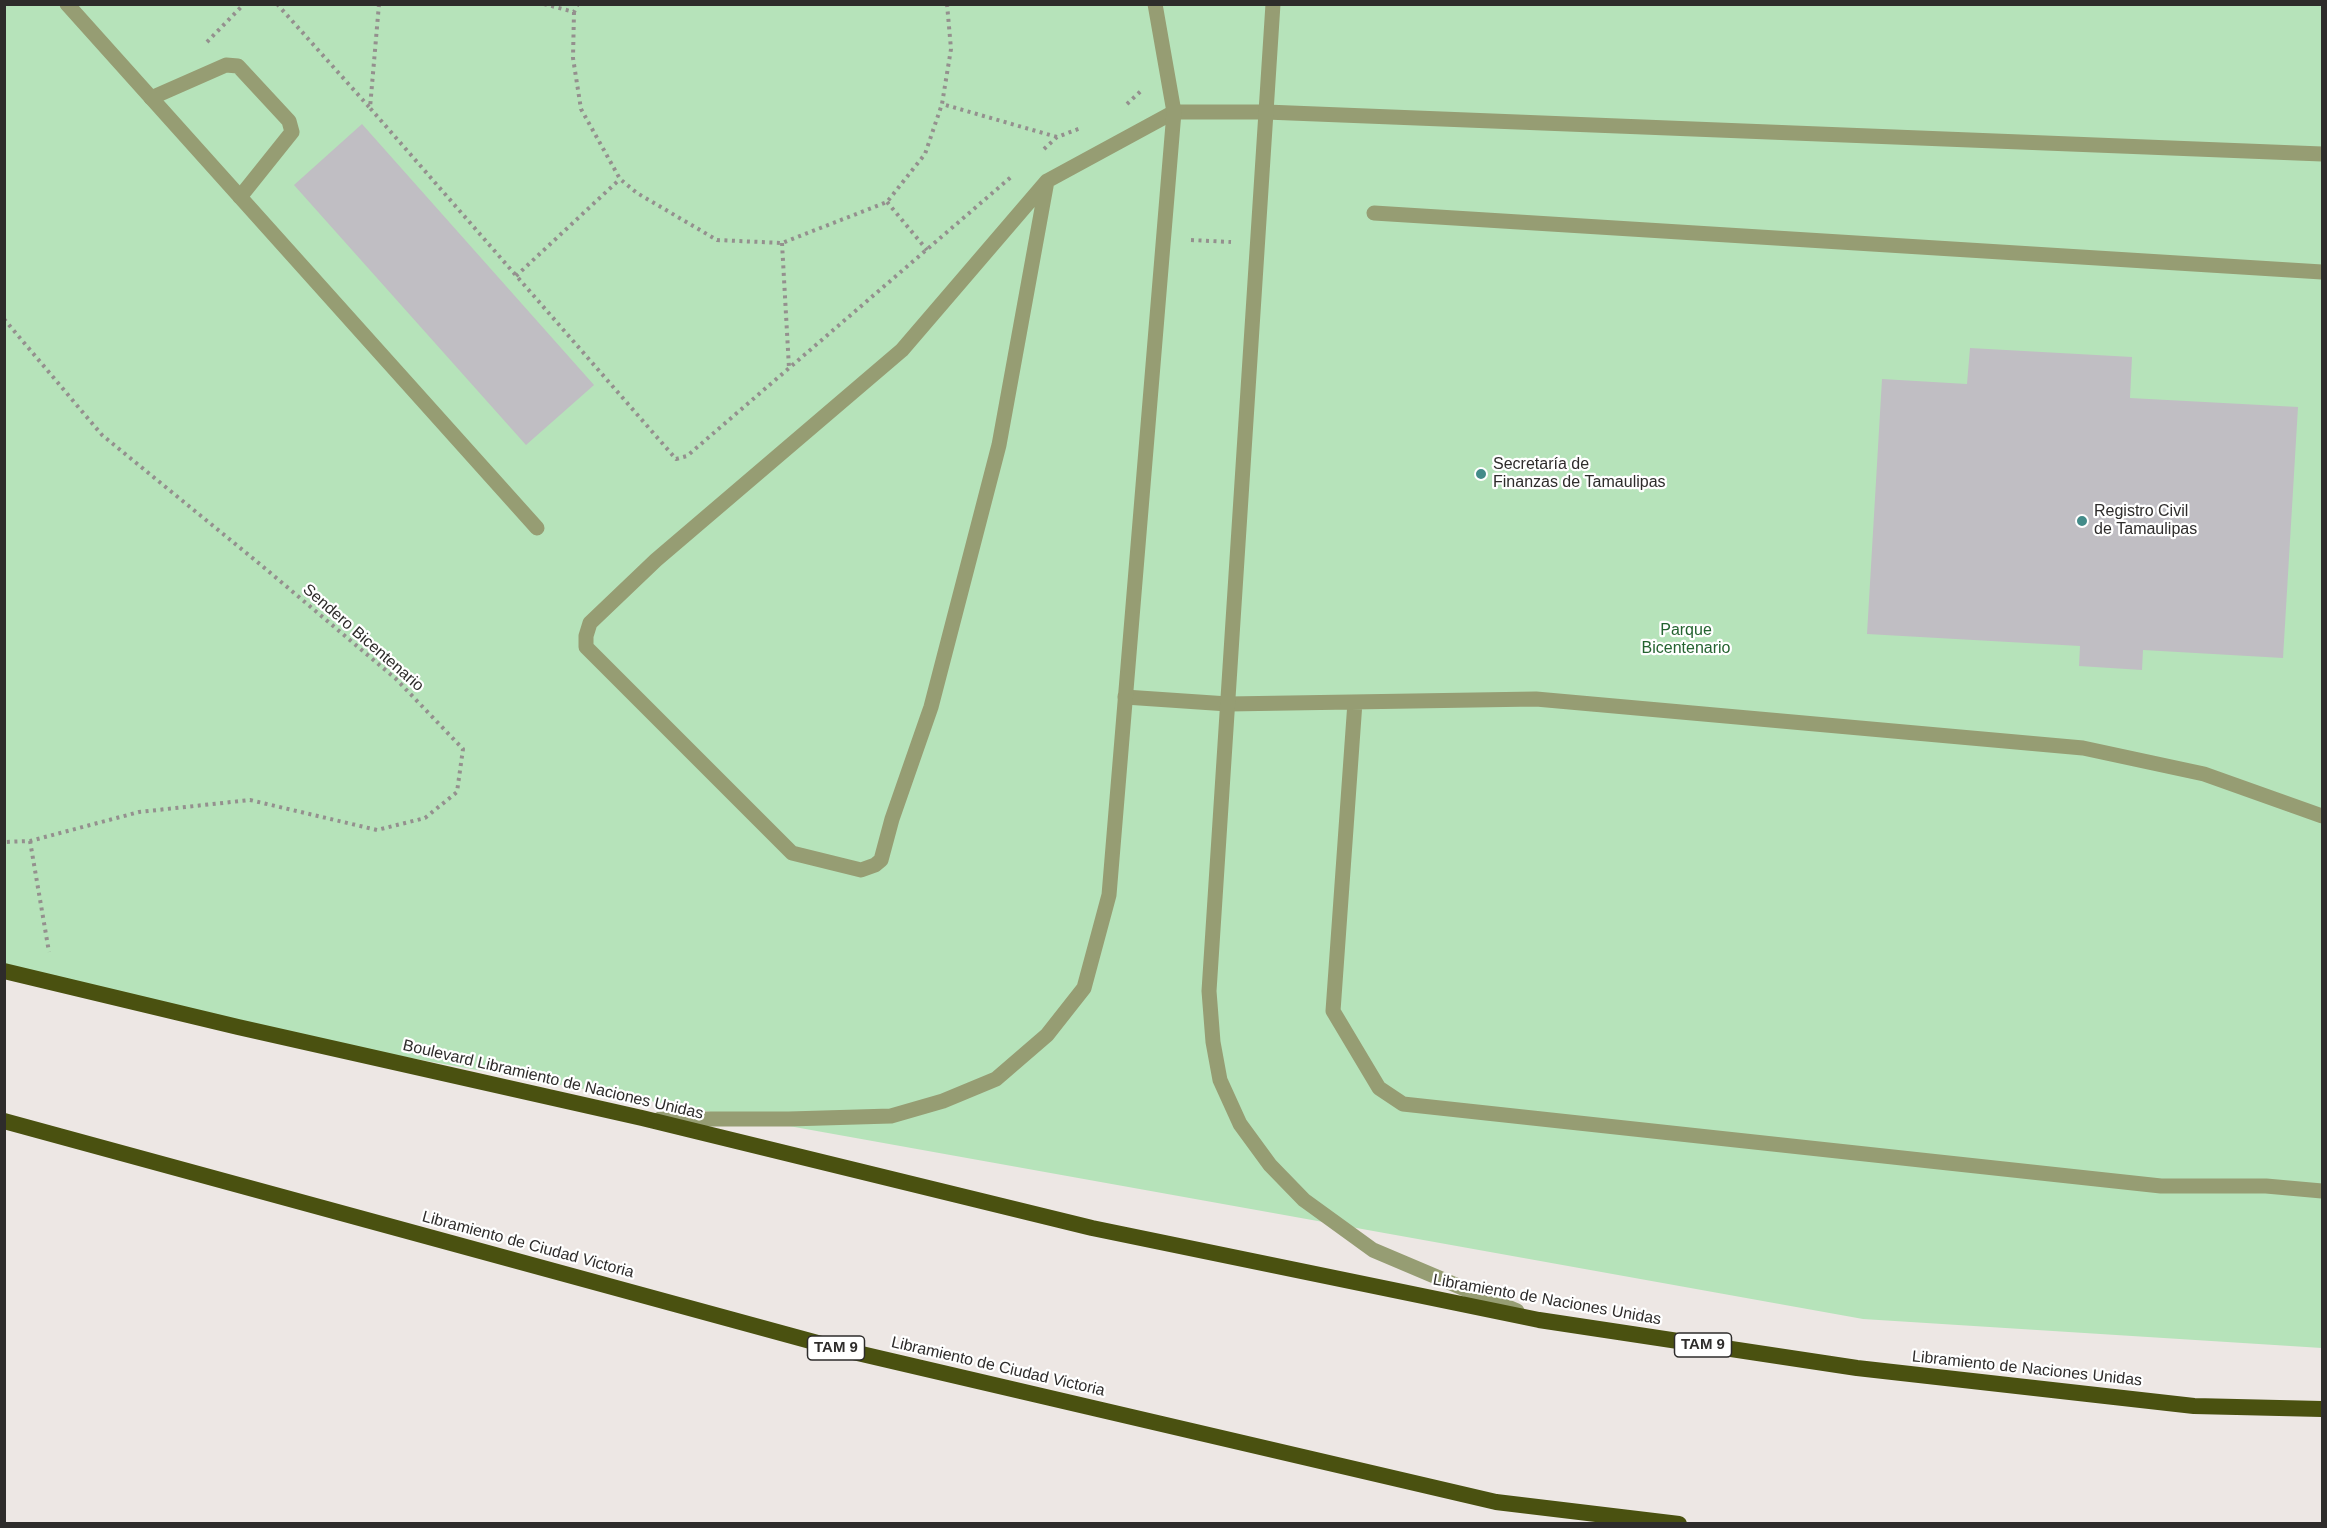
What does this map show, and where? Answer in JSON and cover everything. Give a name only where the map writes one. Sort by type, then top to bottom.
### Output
[{"type":"highway","name":"Boulevard Libramiento de Naciones Unidas","points":[[4,971],[238,1028],[642,1118],[1092,1228]]},
{"type":"highway","name":"Libramiento de Ciudad Victoria","points":[[4,1120],[836,1348],[1496,1502],[1679,1524]]},
{"type":"highway","name":"Libramiento de Naciones Unidas","points":[[1092,1228],[1539,1320],[1881,1371],[2194,1406],[2322,1408]]},
{"type":"street","points":[[67,4],[537,528]]},
{"type":"street","points":[[642,1118],[789,1119],[891,1116],[943,1101],[996,1079],[1047,1035],[1084,988],[1109,895],[1174,112],[1155,4]]},
{"type":"street","points":[[1273,4],[1209,991],[1213,1042],[1220,1080],[1240,1124],[1270,1165],[1304,1200],[1373,1250],[1539,1320]]},
{"type":"street","points":[[151,98],[226,65],[232,65],[238,66],[289,121],[292,132],[240,197]]},
{"type":"street","points":[[1047,182],[999,445],[931,707],[892,819],[881,860],[861,870],[792,853],[586,646],[590,623],[656,560],[902,350],[1047,182],[1174,112],[1266,112],[2322,154]]},
{"type":"street","points":[[1374,213],[2322,272]]},
{"type":"street","points":[[1125,697],[1228,704],[1536,699],[2084,748],[2204,774],[2322,816]]},
{"type":"street","points":[[1355,702],[1333,1011],[1379,1088],[1404,1104],[2161,1186],[2266,1186],[2322,1191]]},
{"type":"path","points":[[277,4],[676,459],[687,456],[1014,175]]},
{"type":"path","points":[[370,108],[379,4]]},
{"type":"path","points":[[544,4],[574,12]]},
{"type":"path","points":[[578,4],[574,12],[573,58],[581,109],[620,179],[637,193],[717,240],[782,243],[887,202],[925,154],[942,104],[951,49],[947,4]]},
{"type":"path","points":[[1121,110],[1166,68]]},
{"type":"path","points":[[942,104],[1057,137]]},
{"type":"path","points":[[1040,152],[1057,137],[1086,127]]},
{"type":"path","points":[[516,276],[620,179]]},
{"type":"path","points":[[887,202],[927,250]]},
{"type":"path","points":[[1163,238],[1258,243]]},
{"type":"path","points":[[782,243],[789,368]]},
{"type":"path","name":"Sendero Bicentenario","points":[[4,319],[102,435],[396,679],[463,749],[457,792],[425,818],[377,830],[250,800],[139,812],[30,841],[4,842]]},
{"type":"path","points":[[30,841],[54,983]]},
{"type":"green space","name":"Parque Bicentenario","points":[[5,5],[2322,5],[2322,1348],[1863,1319],[238,1027],[5,976]]},
{"type":"building","points":[[362,124],[594,385],[526,445],[294,185]]},
{"type":"building","name":"Registro Civil de Tamaulipas","points":[[1970,348],[2132,357],[2130,398],[2298,407],[2283,658],[2143,650],[2142,670],[2079,666],[2080,646],[1867,634],[1882,379],[1967,384]]},
{"type":"place","name":"Secretaría de Finanzas de Tamaulipas","points":[[1481,474]]},
{"type":"place","name":"Registro Civil de Tamaulipas","points":[[2082,521]]}]
